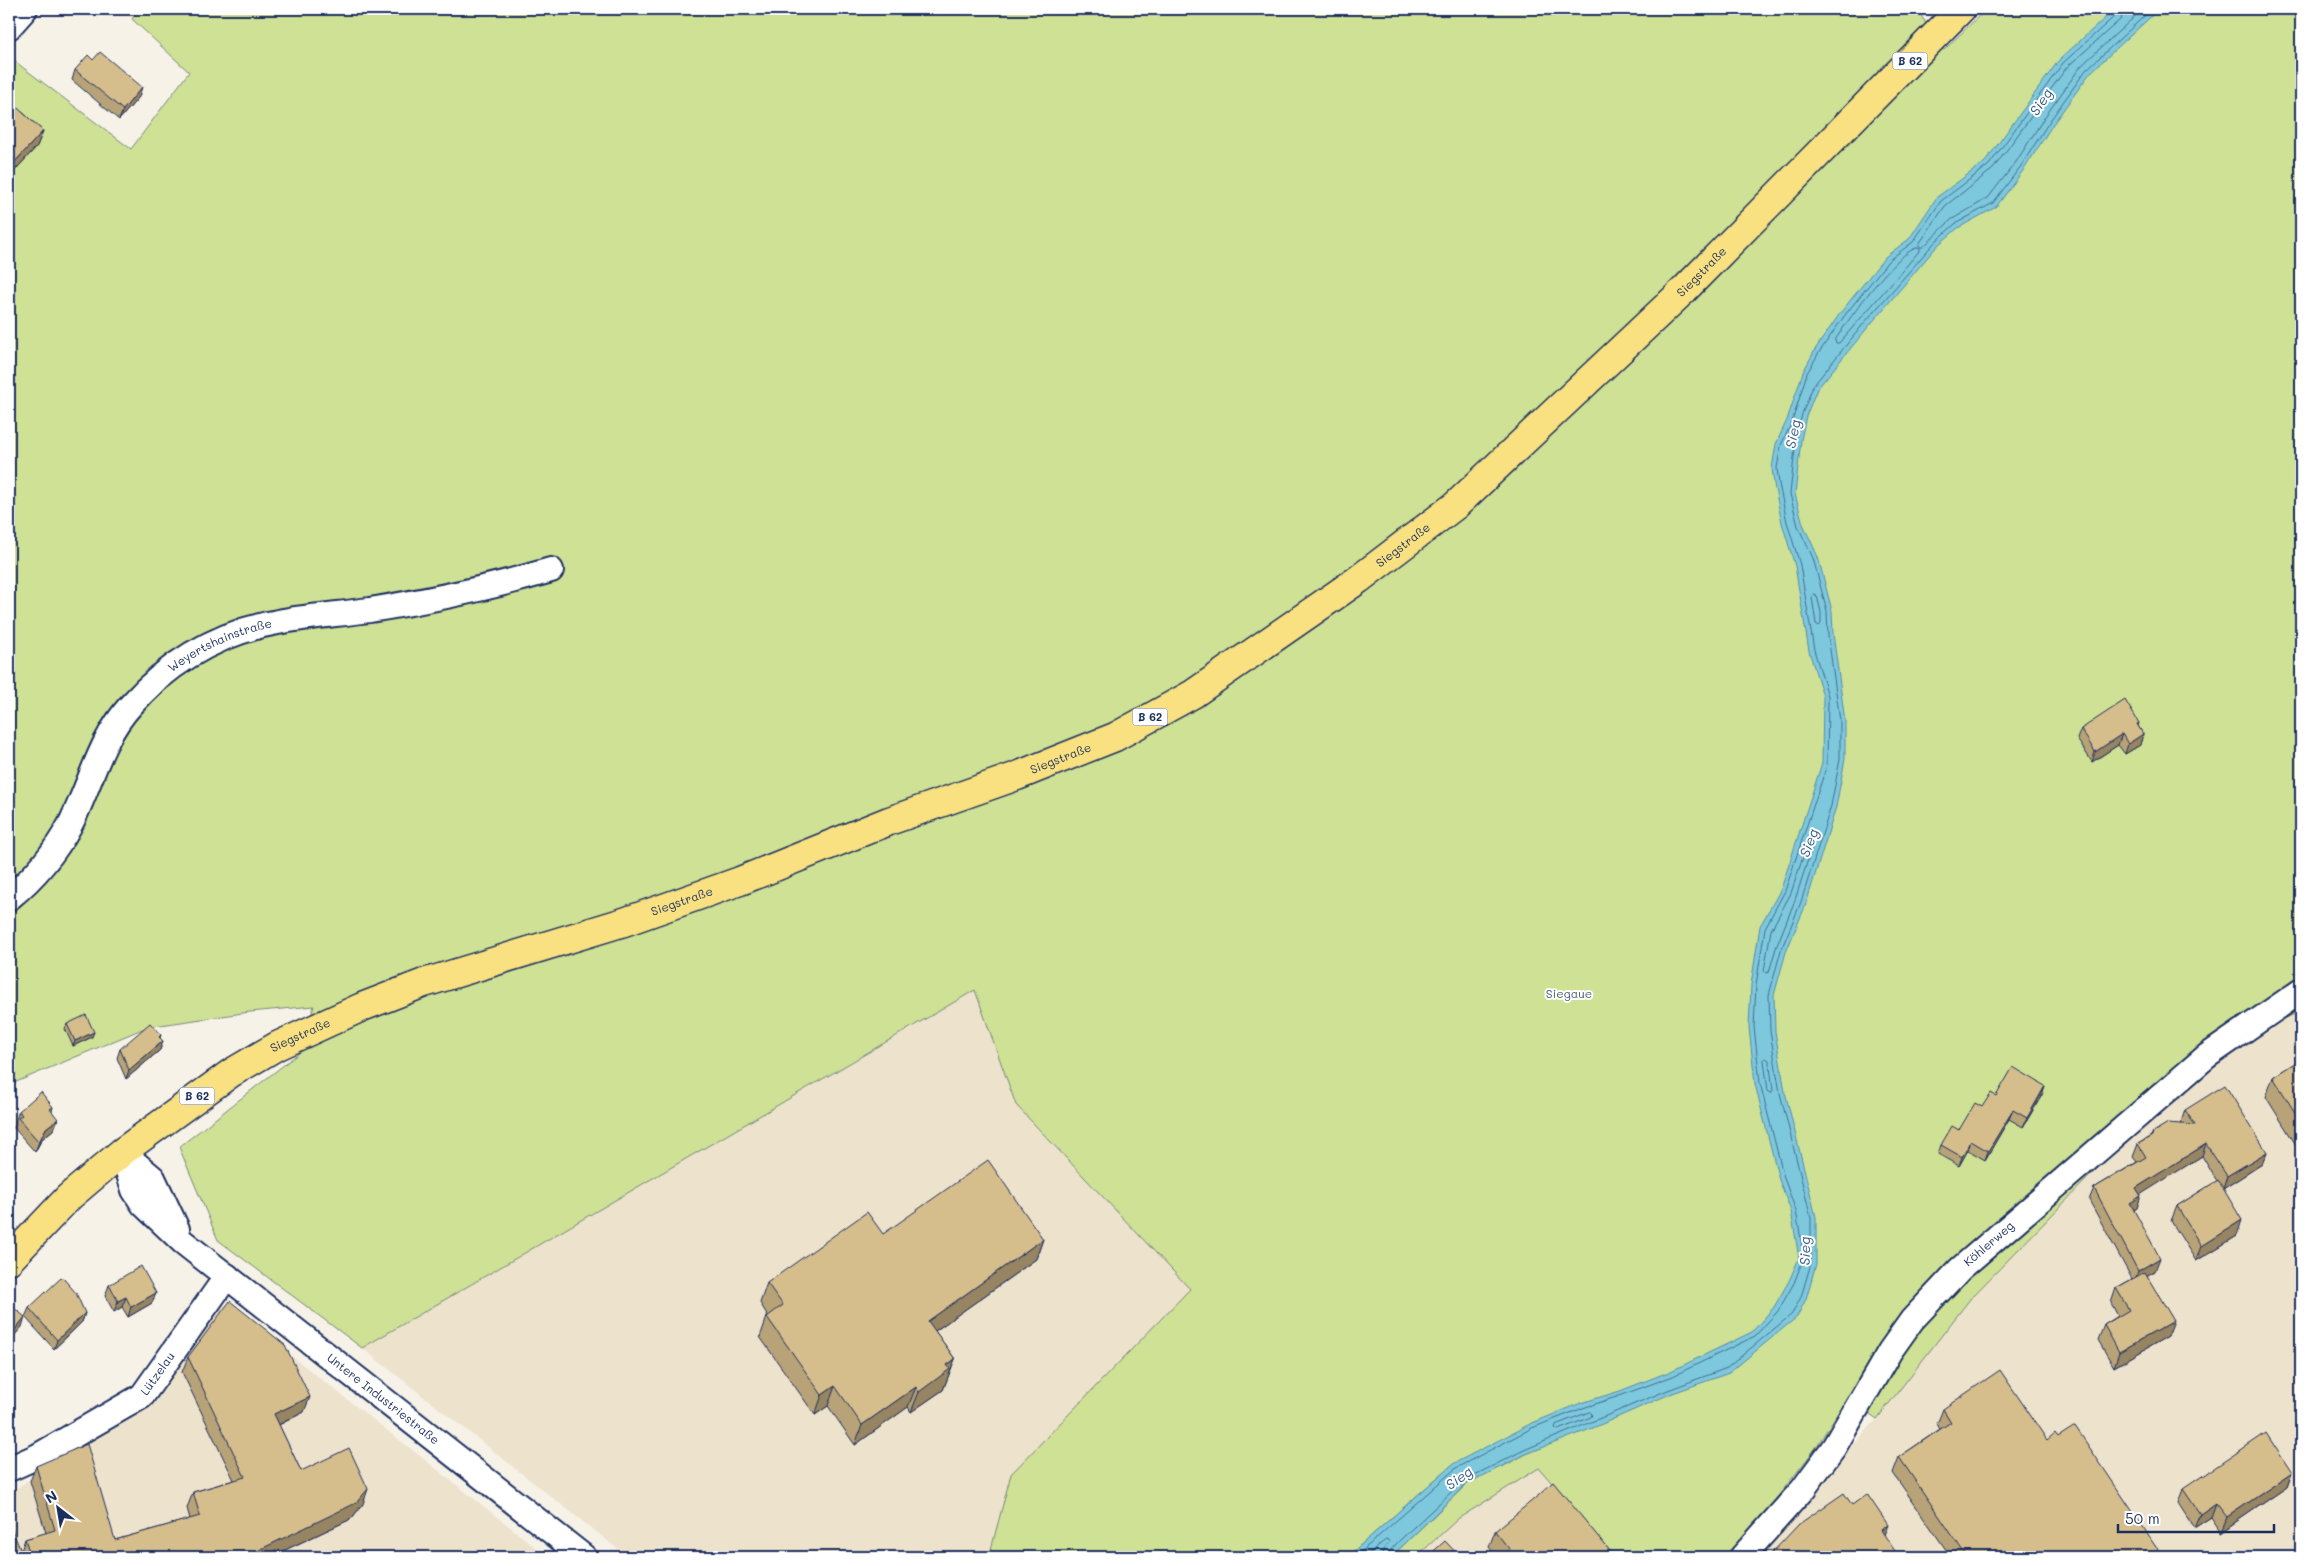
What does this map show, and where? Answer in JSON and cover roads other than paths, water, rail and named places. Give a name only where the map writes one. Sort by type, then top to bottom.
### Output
[{"type":"main road","name":"Siegstraße","points":[[9,1260],[70,1197],[122,1152],[231,1073],[277,1046],[362,1007],[424,983],[624,922],[740,881],[889,821],[1017,776],[1115,736],[1193,694],[1359,578],[1456,505],[1684,290],[1957,10]]},
{"type":"street","points":[[9,28],[26,9]]},
{"type":"street","name":"Weyertshainstraße","points":[[9,898],[42,868],[57,847],[72,822],[103,746],[129,707],[160,675],[185,657],[208,644],[254,628],[282,621],[432,600],[482,590],[551,570]]},
{"type":"street","name":"Köhlerweg","points":[[1742,1557],[1803,1489],[1834,1447],[1890,1351],[1912,1320],[1953,1276],[2091,1154],[2207,1056],[2301,991]]},
{"type":"street","name":"Untere Industriestraße","points":[[122,1152],[152,1178],[184,1242],[584,1557]]},
{"type":"street","name":"Lützelau","points":[[9,1469],[38,1456],[142,1396],[227,1276]]},
{"type":"water","name":"Sieg","points":[[2115,9],[2159,9],[2090,73],[1996,207],[1958,228],[1938,245],[1817,389],[1806,416],[1801,440],[1795,494],[1803,524],[1818,557],[1832,611],[1833,634],[1845,721],[1845,759],[1836,807],[1806,904],[1786,952],[1774,995],[1775,1031],[1785,1092],[1816,1217],[1816,1264],[1806,1299],[1797,1317],[1729,1373],[1670,1394],[1593,1428],[1526,1454],[1465,1485],[1391,1557],[1347,1557],[1453,1464],[1530,1424],[1581,1403],[1620,1391],[1671,1371],[1752,1332],[1774,1307],[1789,1281],[1799,1258],[1791,1211],[1779,1180],[1755,1084],[1749,1027],[1751,985],[1760,926],[1781,889],[1822,763],[1823,696],[1809,651],[1795,566],[1782,523],[1774,484],[1772,468],[1776,444],[1787,420],[1803,372],[1816,348],[1841,312],[1885,257],[1909,239],[1937,197],[1985,162],[2059,60]]},
{"type":"park label","name":"Siegaue","points":[[1569,994]]}]
